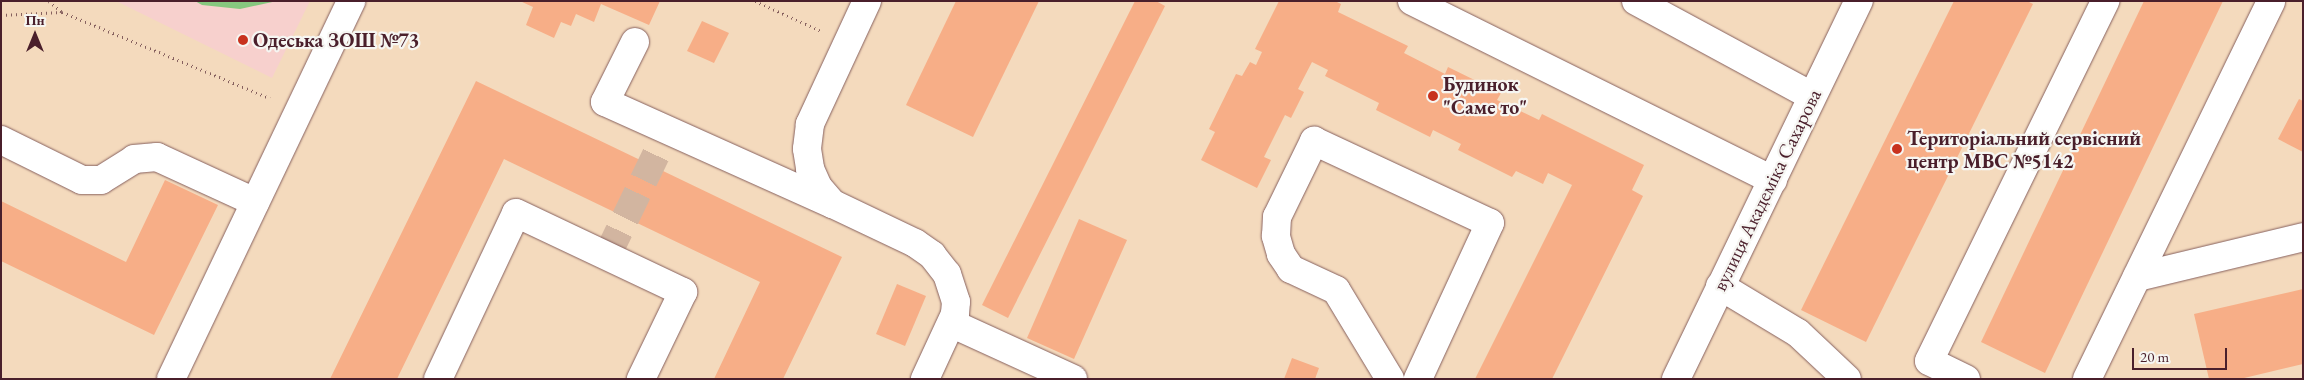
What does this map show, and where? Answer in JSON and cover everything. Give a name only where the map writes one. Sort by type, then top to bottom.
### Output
[{"type":"street","points":[[171,379],[351,1]]},
{"type":"street","points":[[833,204],[818,187],[810,169],[807,149],[810,124],[867,1]]},
{"type":"street","points":[[1412,1],[1773,180]]},
{"type":"street","points":[[1636,1],[1812,96]]},
{"type":"street","name":"вулиця Академіка Сахарова","points":[[1676,379],[1859,1]]},
{"type":"street","points":[[1966,379],[1929,361],[2105,1]]},
{"type":"street","points":[[2087,379],[2271,1]]},
{"type":"street","points":[[635,42],[605,102],[833,204],[915,243],[932,255],[952,286],[956,302],[953,324],[925,379]]},
{"type":"street","points":[[1,140],[82,180],[91,181],[101,180],[134,159],[157,157],[255,202]]},
{"type":"street","points":[[1390,379],[1336,290],[1291,269],[1281,254],[1276,236],[1277,217],[1314,141],[1490,224],[1418,379]]},
{"type":"street","points":[[438,379],[516,213],[683,292],[641,379]]},
{"type":"street","points":[[2136,277],[2303,238]]},
{"type":"street","points":[[1720,286],[1798,333],[1847,379]]},
{"type":"street","points":[[953,324],[1073,379]]},
{"type":"path","points":[[49,1],[62,12],[299,110]]},
{"type":"path","points":[[755,1],[847,42]]},
{"type":"path","points":[[1,15],[62,12]]},
{"type":"shaded area","name":"Одеська ЗОШ №73","points":[[116,1],[310,1],[272,78]]},
{"type":"green space","points":[[195,1],[277,1],[240,9],[202,5]]},
{"type":"building","points":[[520,1],[660,1],[649,25],[601,4],[594,22],[576,14],[571,26],[561,22],[554,38],[526,25],[533,7]]},
{"type":"building","points":[[956,1],[1039,1],[973,137],[906,105]]},
{"type":"building","points":[[1135,1],[1156,1],[1165,6],[1008,318],[982,305]]},
{"type":"building","name":"Будинок \"Саме то\"","points":[[1279,1],[1335,1],[1341,4],[1338,12],[1408,46],[1404,53],[1445,74],[1448,67],[1501,93],[1497,100],[1539,120],[1542,114],[1644,165],[1632,190],[1643,196],[1552,379],[1475,379],[1572,185],[1548,173],[1543,184],[1516,171],[1512,177],[1458,150],[1461,144],[1433,130],[1430,137],[1376,110],[1379,103],[1325,76],[1328,70],[1312,62],[1298,89],[1304,92],[1291,118],[1285,115],[1264,157],[1271,160],[1257,188],[1201,160],[1215,132],[1209,129],[1236,74],[1242,76],[1250,62],[1256,65],[1262,52],[1255,49]]},
{"type":"building","points":[[1954,1],[2027,1],[2033,4],[1866,342],[1801,310]]},
{"type":"building","points":[[2144,1],[2223,1],[2045,373],[1981,342]]},
{"type":"building","points":[[702,21],[729,33],[714,63],[687,51]]},
{"type":"building","points":[[476,81],[842,257],[783,379],[714,379],[760,282],[504,159],[397,379],[330,379]]},
{"type":"building","points":[[2299,99],[2303,101],[2303,152],[2278,139]]},
{"type":"building","points":[[165,180],[218,205],[154,335],[1,261],[1,201],[126,262]]},
{"type":"building","points":[[1079,219],[1127,240],[1074,359],[1027,338]]},
{"type":"building","points":[[897,284],[926,296],[905,346],[876,334]]},
{"type":"building","points":[[2303,289],[2303,364],[2240,379],[2209,379],[2194,314]]},
{"type":"building","points":[[1292,358],[1319,368],[1315,379],[1284,379]]},
{"type":"tunnel","points":[[607,256],[667,132]]},
{"type":"place","name":"Одеська ЗОШ №73","points":[[243,40]]},
{"type":"place","name":"Будинок \"Саме то\"","points":[[1433,96]]},
{"type":"place","name":"Територіальний сервісний центр МВС №5142","points":[[1897,149]]}]
